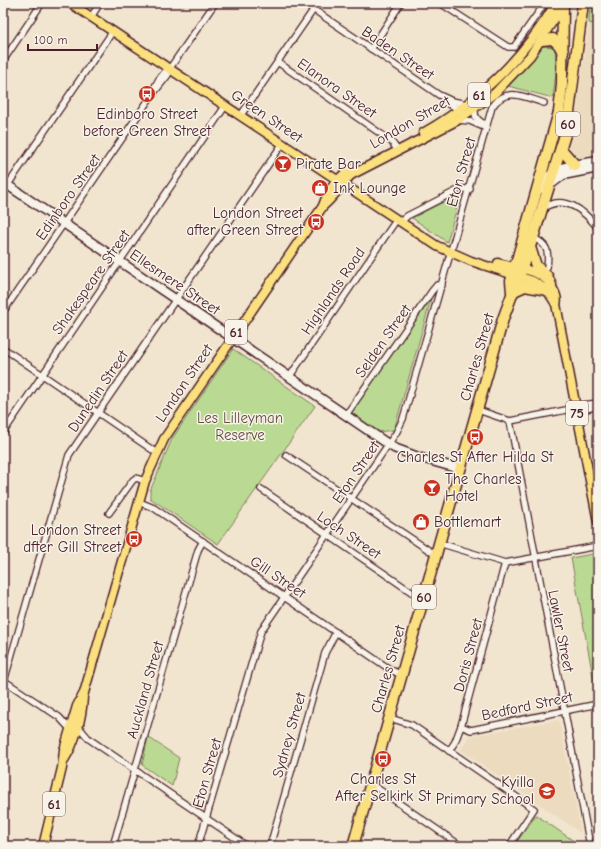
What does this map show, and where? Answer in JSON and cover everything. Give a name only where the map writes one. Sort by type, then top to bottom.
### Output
[{"type":"highway","name":"Charles Street","points":[[518,271],[532,243],[547,206],[550,186],[567,128],[574,86],[583,3]]},
{"type":"highway","name":"60","points":[[562,4],[563,52]]},
{"type":"highway","points":[[542,40],[553,39],[563,52]]},
{"type":"highway","name":"Charles Street","points":[[354,846],[460,469],[518,271],[536,197],[558,118],[562,85],[563,52]]},
{"type":"highway","points":[[561,149],[575,165]]},
{"type":"highway","points":[[512,292],[525,286],[549,288],[547,276],[536,266],[532,243]]},
{"type":"main road","name":"Green Street","points":[[70,3],[437,246],[450,252],[472,256],[505,265],[518,271],[542,276],[549,288]]},
{"type":"main road","name":"London Street","points":[[43,846],[64,761],[64,750],[74,728],[77,706],[84,693],[145,481],[156,453],[180,413],[323,206],[326,196],[351,170],[458,120],[476,108],[510,79],[542,40],[562,4]]},
{"type":"main road","name":"London Street","points":[[398,148],[460,110],[503,74],[517,60],[562,4]]},
{"type":"main road","points":[[536,197],[544,181],[555,169],[598,161]]},
{"type":"main road","points":[[550,186],[563,175],[598,168]]},
{"type":"main road","name":"Ellesmere Street","points":[[5,186],[64,224],[398,450],[460,469]]},
{"type":"main road","name":"75","points":[[549,288],[557,300],[556,304],[598,522]]},
{"type":"street","points":[[3,60],[42,3]]},
{"type":"street","points":[[91,17],[100,3]]},
{"type":"street","name":"Edinboro Street","points":[[3,312],[152,95],[154,87],[164,72],[170,68],[215,3]]},
{"type":"street","name":"Baden Street","points":[[304,3],[439,95],[452,101],[467,104]]},
{"type":"street","points":[[241,115],[279,62],[318,3]]},
{"type":"street","points":[[371,49],[402,3]]},
{"type":"street","points":[[440,3],[508,47],[516,44],[543,6]]},
{"type":"street","points":[[5,186],[113,31]]},
{"type":"street","name":"Elanora Street","points":[[279,62],[392,141],[398,148]]},
{"type":"street","name":"Eton Street","points":[[198,846],[261,631],[389,444],[403,419],[442,285],[450,252],[470,189],[492,107],[501,97],[511,94],[544,103]]},
{"type":"street","name":"Baden Street","points":[[439,95],[446,103],[460,110]]},
{"type":"street","name":"Baden Street","points":[[446,103],[449,116]]},
{"type":"street","name":"Shakespeare Street","points":[[3,433],[226,105]]},
{"type":"street","points":[[460,110],[476,108],[474,114],[477,119],[486,126]]},
{"type":"street","points":[[458,120],[470,121],[486,126]]},
{"type":"street","name":"Dunedin Street","points":[[3,682],[67,460],[97,413],[283,143]]},
{"type":"street","name":"Highlands Road","points":[[290,376],[399,220],[460,189],[470,189]]},
{"type":"street","points":[[547,206],[556,201],[574,207],[588,216],[598,228]]},
{"type":"street","points":[[532,243],[544,243],[549,257],[547,267]]},
{"type":"street","name":"Selden Street","points":[[346,415],[432,291],[437,285],[442,285]]},
{"type":"street","points":[[3,348],[156,453]]},
{"type":"street","points":[[576,410],[582,405],[598,403]]},
{"type":"street","points":[[478,410],[510,421],[582,410],[598,406]]},
{"type":"street","name":"Lawler Street","points":[[510,421],[590,846]]},
{"type":"street","points":[[286,455],[436,555]]},
{"type":"street","points":[[109,513],[133,480],[136,478],[145,481]]},
{"type":"street","name":"Loch Street","points":[[261,489],[423,600]]},
{"type":"street","name":"Gill Street","points":[[139,502],[154,508],[391,670],[402,675]]},
{"type":"street","name":"Auckland Street","points":[[113,846],[198,550],[203,541]]},
{"type":"street","points":[[439,543],[505,563],[598,546]]},
{"type":"street","name":"Doris Street","points":[[449,751],[455,742],[461,726],[505,563]]},
{"type":"street","name":"Sydney Street","points":[[270,846],[325,652],[336,632]]},
{"type":"street","points":[[3,682],[59,717],[247,846]]},
{"type":"street","name":"Bedford Street","points":[[461,726],[470,730],[598,704]]},
{"type":"street","points":[[390,718],[412,725],[534,809],[509,846]]},
{"type":"street","points":[[74,728],[90,739]]},
{"type":"street","points":[[371,784],[461,846]]},
{"type":"shaded area","points":[[589,23],[598,25],[598,154],[576,159],[570,153],[569,149],[575,120]]},
{"type":"shaded area","name":"Kyilla Primary School","points":[[559,720],[581,833],[461,750],[470,736]]},
{"type":"green space","points":[[590,3],[598,3],[598,25],[589,23]]},
{"type":"green space","points":[[543,46],[555,47],[556,72],[553,98],[508,86]]},
{"type":"green space","points":[[461,193],[447,242],[412,218]]},
{"type":"green space","points":[[431,299],[394,430],[378,432],[351,412]]},
{"type":"green space","name":"Les Lilleyman Reserve","points":[[233,349],[315,406],[218,544],[150,498],[150,491],[172,439]]},
{"type":"green space","points":[[598,553],[598,698],[597,698],[571,558]]},
{"type":"green space","points":[[148,737],[179,758],[172,786],[142,765]]},
{"type":"green space","points":[[536,815],[581,846],[514,846]]},
{"type":"place","name":"Edinboro Street before Green Street","points":[[147,94]]},
{"type":"place","name":"Pirate Bar","points":[[283,164]]},
{"type":"place","name":"Ink Lounge","points":[[320,188]]},
{"type":"place","name":"London Street after Green Street","points":[[316,222]]},
{"type":"place","name":"Charles St After Hilda St","points":[[475,437]]},
{"type":"place","name":"The Charles Hotel","points":[[432,488]]},
{"type":"place","name":"Bottlemart","points":[[421,522]]},
{"type":"place","name":"London Street dfter Gill Street","points":[[134,539]]},
{"type":"place","name":"Charles St After Selkirk St","points":[[383,759]]},
{"type":"place","name":"Kyilla Primary School","points":[[547,791]]}]
